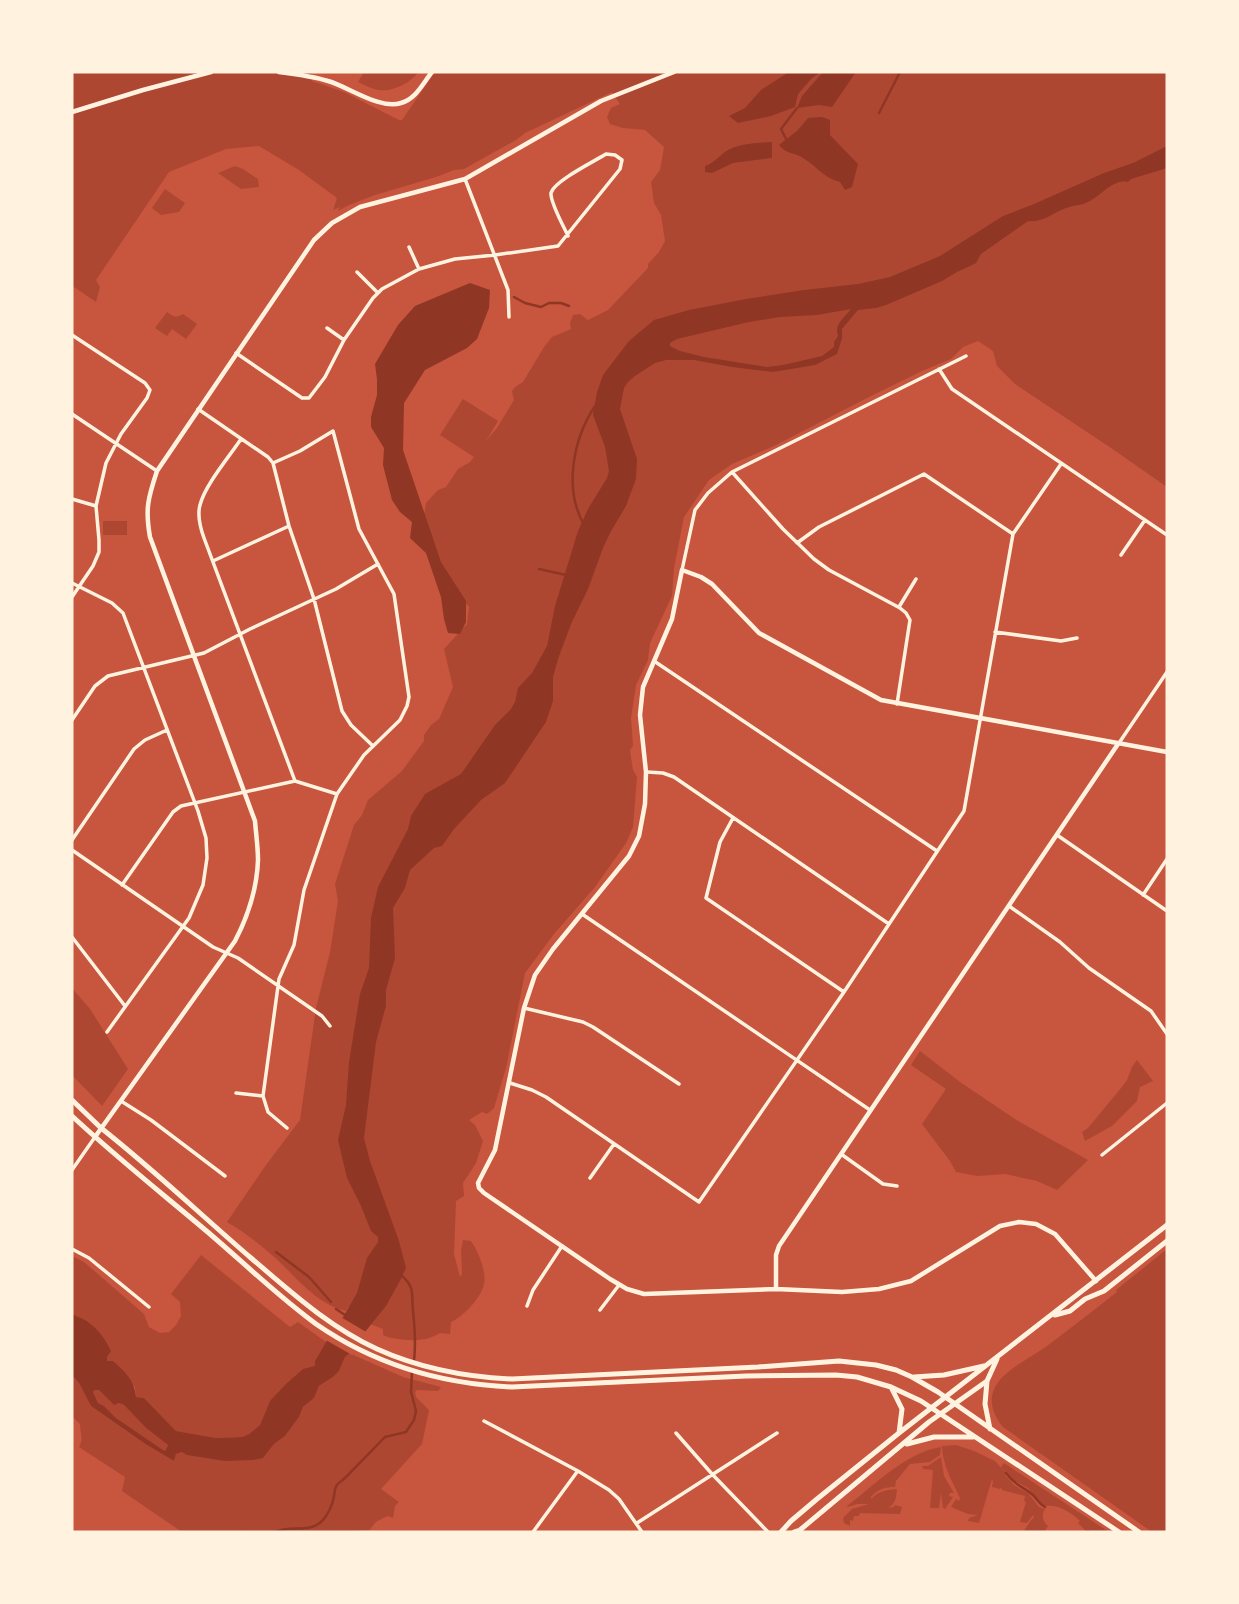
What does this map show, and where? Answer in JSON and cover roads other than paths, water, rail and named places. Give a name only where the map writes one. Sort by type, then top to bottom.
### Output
[{"type":"main road","points":[[72,1100],[302,1303],[334,1326],[377,1349],[446,1371],[489,1378],[534,1378],[839,1361],[876,1364],[912,1377],[946,1398],[1139,1532]]},
{"type":"main road","points":[[72,1116],[298,1309],[330,1332],[368,1353],[405,1368],[444,1379],[512,1387],[746,1376],[857,1377],[891,1387],[933,1408],[1119,1532]]},
{"type":"main road","points":[[781,1532],[817,1499],[1167,1225]]},
{"type":"main road","points":[[1052,1315],[1064,1314],[1089,1296],[1104,1291],[1167,1241]]},
{"type":"main road","points":[[990,1429],[985,1404],[987,1381],[997,1359]]},
{"type":"main road","points":[[912,1377],[944,1375],[987,1366]]},
{"type":"main road","points":[[794,1532],[800,1530],[942,1414],[987,1381]]},
{"type":"main road","points":[[891,1387],[902,1409],[900,1433]]},
{"type":"main road","points":[[904,1445],[934,1437],[974,1437]]},
{"type":"street","points":[[72,112],[211,72]]},
{"type":"street","points":[[279,72],[328,80],[378,102],[394,105],[412,98],[432,72]]},
{"type":"street","points":[[72,1170],[226,954],[242,927],[253,896],[258,860],[255,821],[245,791],[150,537],[148,498],[157,471],[314,240],[332,223],[360,207],[465,178],[601,101],[674,72]]},
{"type":"street","points":[[236,353],[302,398],[306,398],[313,394],[325,377],[344,340],[378,293],[419,269],[455,259],[555,247],[568,236],[620,169],[622,160],[615,155],[606,154],[559,183],[551,192],[568,236]]},
{"type":"street","points":[[465,178],[508,290],[509,317]]},
{"type":"street","points":[[409,247],[419,269]]},
{"type":"street","points":[[357,272],[378,293]]},
{"type":"street","points":[[327,328],[344,340]]},
{"type":"street","points":[[72,335],[145,383],[150,390],[106,463],[96,506],[99,552],[72,597]]},
{"type":"street","points":[[965,356],[732,472],[708,492],[695,510],[671,619],[643,687],[640,708],[646,772],[642,824],[636,845],[538,970],[524,1008],[495,1150],[478,1186],[484,1193],[562,1247],[619,1285],[636,1293],[651,1295],[776,1289],[860,1292],[895,1286],[919,1276],[1000,1226],[1024,1222],[1041,1226],[1055,1234],[1096,1281]]},
{"type":"street","points":[[939,369],[951,389],[1167,535]]},
{"type":"street","points":[[198,408],[273,463],[289,526],[314,599],[342,711],[351,725],[373,746]]},
{"type":"street","points":[[72,414],[157,471]]},
{"type":"street","points":[[273,463],[300,451],[332,431],[356,523],[393,589],[409,697],[400,720],[364,755],[337,794],[304,890],[295,946],[278,986],[263,1096],[268,1112],[287,1128]]},
{"type":"street","points":[[241,439],[208,486],[200,504],[200,523],[295,781]]},
{"type":"street","points":[[510,1083],[546,1097],[699,1202],[881,939],[964,811],[1013,534],[1061,464]]},
{"type":"street","points":[[732,472],[742,486],[814,559],[906,612],[910,620],[897,704]]},
{"type":"street","points":[[797,543],[819,527],[924,474],[1013,534]]},
{"type":"street","points":[[72,499],[96,506]]},
{"type":"street","points":[[1121,555],[1145,520]]},
{"type":"street","points":[[213,561],[289,526]]},
{"type":"street","points":[[72,720],[99,682],[115,674],[204,653],[336,589],[378,564]]},
{"type":"street","points":[[682,570],[712,584],[759,633],[886,702],[1167,752]]},
{"type":"street","points":[[899,607],[916,579]]},
{"type":"street","points":[[72,583],[112,603],[127,621],[206,838],[207,858],[203,885],[193,911],[107,1032]]},
{"type":"street","points":[[995,632],[1061,641],[1077,638]]},
{"type":"street","points":[[654,661],[937,852]]},
{"type":"street","points":[[776,1289],[779,1246],[1167,672]]},
{"type":"street","points":[[72,840],[134,749],[145,740],[167,730]]},
{"type":"street","points":[[646,772],[674,777],[889,924]]},
{"type":"street","points":[[122,885],[173,812],[181,806],[295,781],[337,794]]},
{"type":"street","points":[[733,817],[720,842],[706,898],[845,992]]},
{"type":"street","points":[[1056,835],[1167,911]]},
{"type":"street","points":[[72,850],[183,928],[237,958],[322,1016],[330,1026]]},
{"type":"street","points":[[1143,895],[1167,859]]},
{"type":"street","points":[[1009,906],[1060,942],[1089,968],[1151,1011],[1167,1034]]},
{"type":"street","points":[[582,914],[870,1110]]},
{"type":"street","points":[[72,937],[125,1006]]},
{"type":"street","points":[[524,1008],[583,1022],[679,1084]]},
{"type":"street","points":[[236,1093],[263,1096]]},
{"type":"street","points":[[121,1101],[151,1120],[225,1176]]},
{"type":"street","points":[[1102,1154],[1167,1103]]},
{"type":"street","points":[[590,1178],[614,1144]]},
{"type":"street","points":[[841,1154],[883,1184],[897,1186]]},
{"type":"street","points":[[527,1306],[533,1290],[562,1247]]},
{"type":"street","points":[[72,1249],[89,1258],[149,1307]]},
{"type":"street","points":[[600,1310],[619,1285]]},
{"type":"street","points":[[484,1421],[609,1490],[620,1499],[642,1532]]},
{"type":"street","points":[[676,1433],[768,1532]]},
{"type":"street","points":[[637,1523],[778,1433]]},
{"type":"street","points":[[533,1532],[578,1471]]},
{"type":"waterway","points":[[879,113],[900,72]]},
{"type":"waterway","points":[[786,139],[781,129],[797,108]]},
{"type":"waterway","points":[[514,297],[541,307],[549,303],[569,306]]},
{"type":"waterway","points":[[583,523],[574,495],[574,464],[581,433],[595,406]]},
{"type":"waterway","points":[[539,569],[566,575]]},
{"type":"waterway","points":[[276,1252],[309,1277],[331,1302]]},
{"type":"waterway","points":[[401,1275],[412,1292],[414,1361]]},
{"type":"waterway","points":[[336,1309],[345,1315]]},
{"type":"waterway","points":[[275,1532],[317,1525],[326,1516],[338,1484],[385,1437],[406,1432],[416,1411],[411,1392],[412,1371]]},
{"type":"waterway","points":[[1006,1473],[1045,1507]]},
{"type":"waterway","points":[[243,1532],[248,1532]]}]
